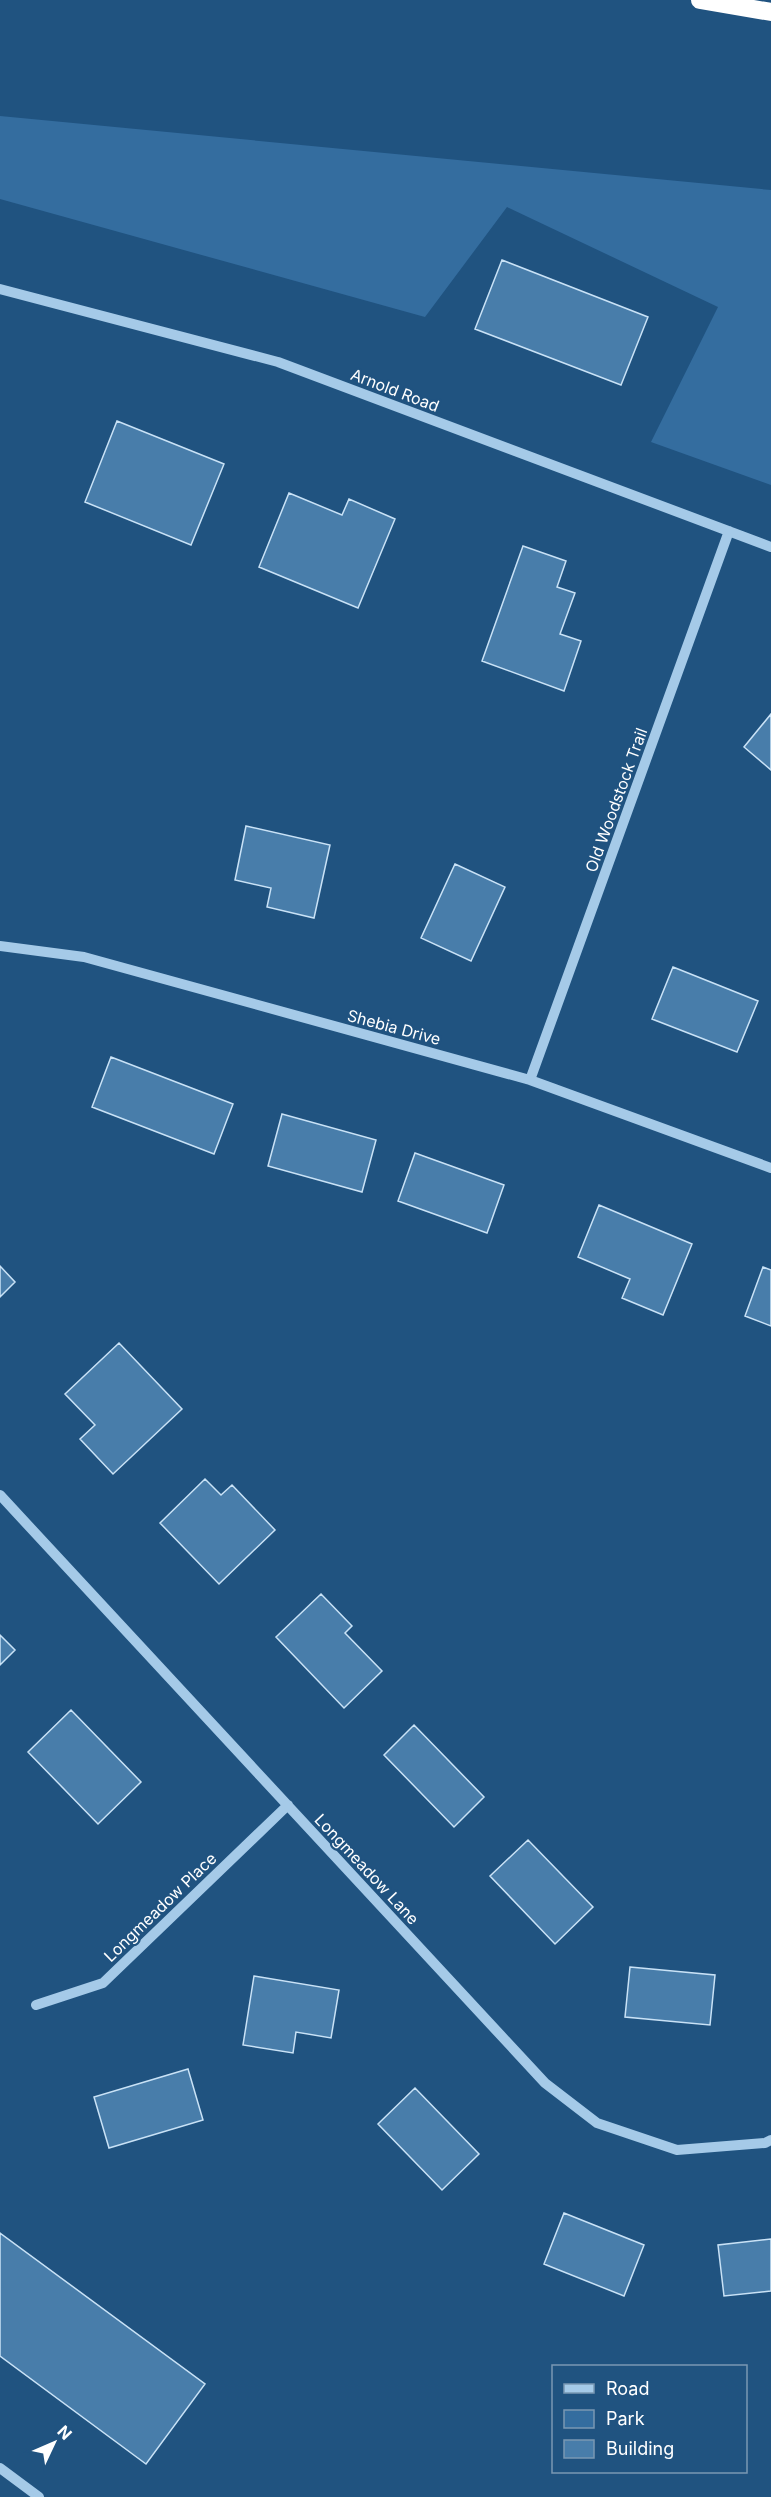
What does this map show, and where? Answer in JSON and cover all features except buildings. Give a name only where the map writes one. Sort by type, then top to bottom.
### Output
[{"type":"highway","points":[[700,0],[771,12]]},
{"type":"street","name":"Arnold Road","points":[[0,289],[278,362],[771,547]]},
{"type":"street","name":"Old Woodstock Trail","points":[[530,1080],[729,531]]},
{"type":"street","name":"Shebia Drive","points":[[0,946],[84,957],[530,1080],[771,1168]]},
{"type":"street","name":"Longmeadow Lane","points":[[0,1495],[545,2083],[597,2123],[677,2150],[765,2144],[771,2140]]},
{"type":"street","name":"Longmeadow Place","points":[[36,2005],[103,1983],[288,1805]]},
{"type":"street","points":[[0,2468],[39,2497]]},
{"type":"green space","points":[[0,116],[771,190],[771,485],[651,442],[718,307],[507,207],[425,317],[0,199]]}]
